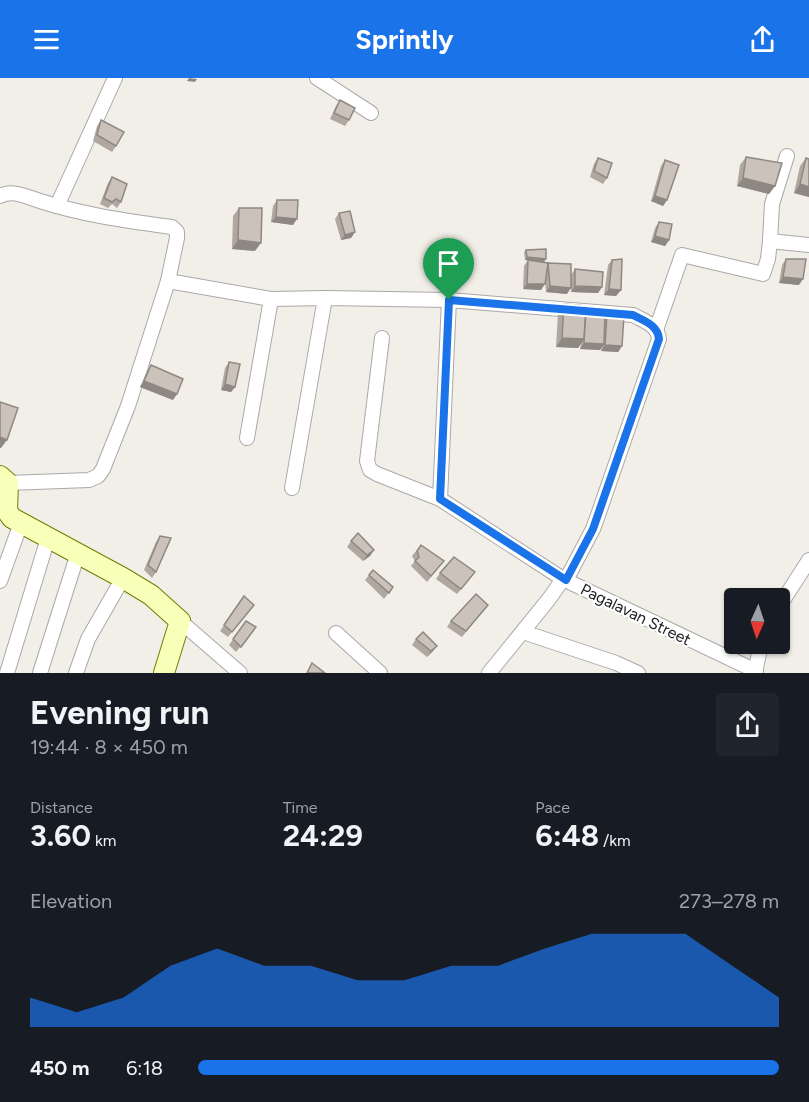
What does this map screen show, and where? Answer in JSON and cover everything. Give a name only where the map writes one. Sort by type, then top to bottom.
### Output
[{"type":"street","points":[[57,207],[115,78]]},
{"type":"street","points":[[317,78],[332,82],[372,113]]},
{"type":"street","points":[[656,330],[682,255],[763,274],[768,259],[772,204],[787,156]]},
{"type":"street","points":[[0,196],[5,193],[15,193],[57,207],[172,227],[177,232],[168,280],[128,406],[103,469],[98,476],[89,480],[4,479],[9,516],[0,581]]},
{"type":"street","points":[[770,241],[809,244]]},
{"type":"street","points":[[168,280],[271,299],[449,300],[633,315],[654,327],[659,339],[593,529],[564,580],[489,673]]},
{"type":"street","points":[[292,488],[325,298]]},
{"type":"street","points":[[247,438],[271,299]]},
{"type":"street","points":[[440,499],[449,300]]},
{"type":"street","name":"Pagalavan Street","points":[[382,338],[367,461],[370,470],[440,499],[564,580],[755,672]]},
{"type":"street","points":[[9,516],[123,578],[151,596],[240,673]]},
{"type":"street","points":[[8,673],[48,538]]},
{"type":"street","points":[[40,673],[78,553]]},
{"type":"street","points":[[790,589],[809,560]]},
{"type":"street","points":[[76,673],[88,639],[123,578]]},
{"type":"street","points":[[164,673],[180,621]]},
{"type":"street","points":[[523,632],[616,663],[638,673]]},
{"type":"street","points":[[336,633],[380,673]]},
{"type":"street","points":[[755,672],[759,654]]},
{"type":"building","points":[[340,100],[355,108],[349,120],[334,113]]},
{"type":"building","points":[[101,120],[124,132],[116,146],[97,135]]},
{"type":"building","points":[[746,157],[782,163],[775,186],[743,178]]},
{"type":"building","points":[[598,158],[612,163],[607,178],[594,171]]},
{"type":"building","points":[[806,158],[809,159],[809,187],[800,184]]},
{"type":"building","points":[[665,160],[679,165],[667,200],[655,196]]},
{"type":"building","points":[[112,177],[127,184],[121,202],[116,199],[112,202],[104,198]]},
{"type":"building","points":[[277,200],[298,200],[297,219],[276,217]]},
{"type":"building","points":[[239,208],[262,208],[261,243],[238,240]]},
{"type":"building","points":[[350,211],[355,232],[345,235],[339,213]]},
{"type":"building","points":[[659,222],[672,224],[669,240],[655,236]]},
{"type":"building","points":[[546,249],[546,259],[527,257],[526,250]]},
{"type":"building","points":[[622,259],[621,290],[609,289],[612,260]]},
{"type":"building","points":[[786,259],[806,259],[803,279],[783,277]]},
{"type":"building","points":[[528,260],[548,263],[545,284],[527,284]]},
{"type":"building","points":[[548,263],[571,264],[571,288],[550,286]]},
{"type":"building","points":[[575,269],[603,272],[602,287],[575,286]]},
{"type":"building","points":[[564,304],[586,306],[584,339],[562,338]]},
{"type":"building","points":[[586,311],[605,312],[604,344],[584,343]]},
{"type":"building","points":[[607,314],[624,315],[622,346],[605,345]]},
{"type":"building","points":[[229,362],[240,364],[235,387],[225,384]]},
{"type":"building","points":[[151,365],[183,379],[177,394],[144,381]]},
{"type":"building","points":[[0,402],[18,408],[7,440],[0,437]]},
{"type":"building","points":[[358,533],[374,550],[367,555],[351,541]]},
{"type":"building","points":[[160,536],[171,538],[156,572],[148,565]]},
{"type":"building","points":[[421,545],[444,561],[431,576],[415,561],[419,557],[417,551]]},
{"type":"building","points":[[454,557],[475,572],[461,589],[440,573]]},
{"type":"building","points":[[373,570],[393,587],[389,593],[369,575]]},
{"type":"building","points":[[476,594],[488,605],[466,631],[451,621]]},
{"type":"building","points":[[244,596],[254,605],[232,632],[224,625]]},
{"type":"building","points":[[246,621],[256,627],[241,647],[233,639]]},
{"type":"building","points":[[423,632],[437,646],[431,651],[416,639]]},
{"type":"building","points":[[312,663],[325,673],[307,673]]},
{"type":"route","points":[[449,300],[633,315],[654,327],[658,333],[659,339],[593,529],[566,580],[440,499],[449,300]]}]
